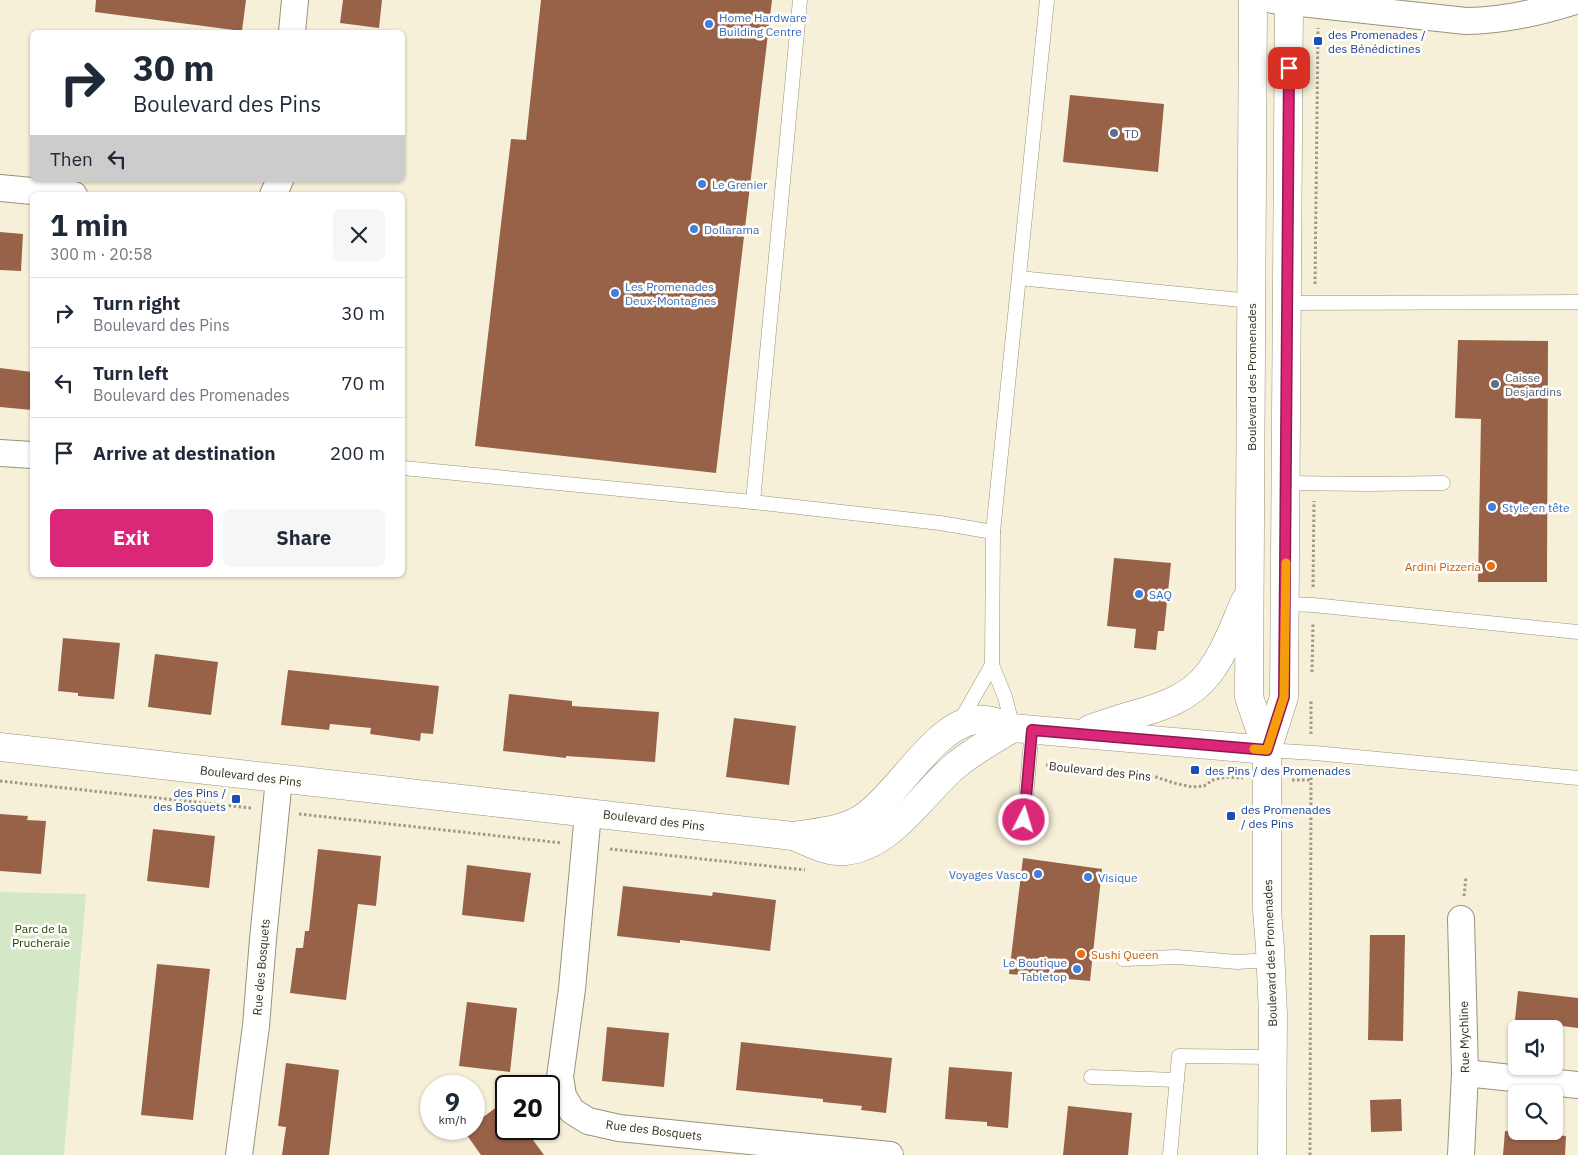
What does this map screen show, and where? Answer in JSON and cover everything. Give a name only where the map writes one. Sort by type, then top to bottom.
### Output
[{"type":"street","points":[[292,30],[295,0]]},
{"type":"street","name":"Boulevard des Promenades","points":[[1253,0],[1248,697],[1267,750]]},
{"type":"street","points":[[1284,1],[1444,20],[1478,21],[1519,16],[1578,0]]},
{"type":"street","name":"Boulevard des Promenades","points":[[1272,1155],[1273,1015],[1267,910],[1267,750],[1284,697],[1287,303],[1284,1]]},
{"type":"street","points":[[0,188],[42,192]]},
{"type":"street","points":[[0,453],[30,455]]},
{"type":"street","points":[[1076,733],[1162,707],[1199,684],[1222,653],[1249,592]]},
{"type":"street","name":"Boulevard des Pins","points":[[0,747],[793,836],[840,827],[862,819],[877,807],[933,745],[956,727],[967,722],[984,720],[1022,729],[1267,750]]},
{"type":"street","points":[[793,836],[837,852],[857,849],[870,844],[894,828],[956,766],[977,749],[1022,729]]},
{"type":"street","name":"Rue des Bosquets","points":[[239,1155],[256,1026],[279,779]]},
{"type":"street","name":"Rue des Bosquets","points":[[588,813],[572,989],[560,1078],[563,1096],[572,1112],[588,1121],[619,1128],[890,1155]]},
{"type":"street","name":"Rue Mychline","points":[[1460,919],[1465,1073],[1461,1155]]},
{"type":"street","points":[[1465,1073],[1578,1085]]},
{"type":"lane","points":[[753,502],[800,0]]},
{"type":"lane","points":[[1024,820],[1022,729],[1005,697],[992,665],[993,532],[1047,0]]},
{"type":"lane","points":[[1018,278],[1252,301]]},
{"type":"lane","points":[[1287,303],[1578,302]]},
{"type":"lane","points":[[405,468],[753,502],[993,532]]},
{"type":"lane","points":[[1286,483],[1443,483]]},
{"type":"lane","points":[[1285,604],[1313,605],[1578,632]]},
{"type":"lane","points":[[956,727],[992,665]]},
{"type":"lane","points":[[1267,750],[1578,778]]},
{"type":"lane","points":[[1123,960],[1177,957],[1237,962],[1271,960]]},
{"type":"lane","points":[[1170,1155],[1179,1056],[1273,1057]]},
{"type":"lane","points":[[1091,1076],[1177,1080]]},
{"type":"path","points":[[1315,280],[1318,34]]},
{"type":"path","points":[[1313,589],[1314,502]]},
{"type":"path","name":"Boulevard des Pins","points":[[1040,764],[1150,775],[1192,787],[1204,786],[1217,779]]},
{"type":"path","points":[[1310,1155],[1311,780]]},
{"type":"path","points":[[0,781],[253,808]]},
{"type":"path","points":[[298,814],[561,843]]},
{"type":"green space","name":"Parc de la Prucheraie","points":[[0,892],[86,894],[64,1155],[0,1155]]},
{"type":"building","points":[[96,0],[246,0],[242,30],[95,12]]},
{"type":"building","points":[[343,0],[382,0],[379,28],[340,23]]},
{"type":"building","name":"Les Promenades Deux-Montagnes","points":[[541,0],[772,0],[716,473],[475,446],[511,139],[526,140]]},
{"type":"building","name":"TD","points":[[1070,95],[1164,104],[1158,172],[1063,162]]},
{"type":"building","points":[[0,232],[23,234],[21,271],[0,270]]},
{"type":"building","points":[[1458,340],[1548,341],[1547,582],[1478,582],[1481,419],[1455,418]]},
{"type":"building","points":[[0,368],[30,372],[30,410],[0,407]]},
{"type":"building","name":"SAQ","points":[[1114,558],[1171,563],[1164,631],[1158,631],[1156,650],[1134,648],[1136,629],[1107,626]]},
{"type":"building","points":[[63,638],[120,643],[114,699],[78,696],[78,693],[58,691]]},
{"type":"building","points":[[155,654],[218,662],[211,715],[148,707]]},
{"type":"building","points":[[288,670],[439,686],[433,734],[421,733],[420,741],[370,734],[371,728],[330,724],[329,730],[281,725]]},
{"type":"building","points":[[509,694],[572,701],[572,706],[659,712],[655,762],[566,756],[566,758],[503,751]]},
{"type":"building","points":[[734,718],[796,726],[789,785],[726,777]]},
{"type":"building","points":[[0,814],[28,816],[27,820],[46,821],[41,874],[0,871]]},
{"type":"building","points":[[153,829],[215,836],[209,888],[147,881]]},
{"type":"building","points":[[318,849],[381,856],[376,906],[358,904],[346,1000],[290,993],[296,948],[303,948],[305,931],[309,931]]},
{"type":"building","points":[[1023,858],[1102,869],[1090,981],[1009,974]]},
{"type":"building","points":[[467,865],[531,873],[524,922],[462,915]]},
{"type":"building","points":[[623,886],[712,896],[713,892],[776,900],[770,951],[680,940],[680,943],[617,936]]},
{"type":"building","points":[[1370,935],[1405,935],[1403,1041],[1368,1040]]},
{"type":"building","points":[[157,964],[210,969],[193,1120],[141,1115]]},
{"type":"building","points":[[1518,991],[1578,998],[1578,1028],[1563,1026],[1563,1020],[1515,1020]]},
{"type":"building","points":[[467,1002],[517,1008],[510,1072],[459,1066]]},
{"type":"building","points":[[607,1027],[669,1033],[664,1087],[602,1081]]},
{"type":"building","points":[[741,1042],[892,1058],[886,1113],[861,1110],[862,1106],[823,1102],[823,1099],[736,1090]]},
{"type":"building","points":[[286,1063],[339,1070],[329,1155],[282,1155],[286,1127],[278,1126]]},
{"type":"building","points":[[949,1067],[1012,1072],[1008,1128],[987,1126],[987,1122],[945,1119]]},
{"type":"building","points":[[1401,1099],[1402,1131],[1371,1132],[1370,1100]]},
{"type":"building","points":[[1068,1106],[1132,1113],[1128,1155],[1063,1155]]},
{"type":"building","points":[[495,1108],[495,1140],[533,1140],[544,1155],[481,1155],[470,1140],[485,1140],[485,1116]]},
{"type":"building","points":[[1505,1131],[1508,1131],[1508,1140],[1563,1140],[1563,1136],[1566,1136],[1565,1155],[1503,1155]]},
{"type":"slow traffic","points":[[1254,749],[1267,750],[1284,697],[1286,563]]},
{"type":"place","name":"Home Hardware Building Centre","points":[[709,24]]},
{"type":"place","name":"des Promenades / des Bénédictines","points":[[1318,41]]},
{"type":"place","name":"TD","points":[[1114,133]]},
{"type":"place","name":"Le Grenier","points":[[702,184]]},
{"type":"place","name":"Dollarama","points":[[694,229]]},
{"type":"place","name":"Les Promenades Deux-Montagnes","points":[[615,293]]},
{"type":"place","name":"Caisse Desjardins","points":[[1495,384]]},
{"type":"place","name":"Style en tête","points":[[1492,507]]},
{"type":"place","name":"Ardini Pizzeria","points":[[1491,566]]},
{"type":"place","name":"SAQ","points":[[1139,594]]},
{"type":"place","name":"des Pins / des Promenades","points":[[1195,770]]},
{"type":"place","name":"des Pins / des Bosquets","points":[[236,799]]},
{"type":"place","name":"des Promenades / des Pins","points":[[1231,816]]},
{"type":"place","name":"Voyages Vasco","points":[[1038,874]]},
{"type":"place","name":"Visique","points":[[1088,877]]},
{"type":"place","name":"Sushi Queen","points":[[1081,954]]},
{"type":"place","name":"Le Boutique Tabletop","points":[[1077,969]]},
{"type":"route","points":[[1024,820],[1032,730],[1267,750],[1284,697],[1289,68]]}]
